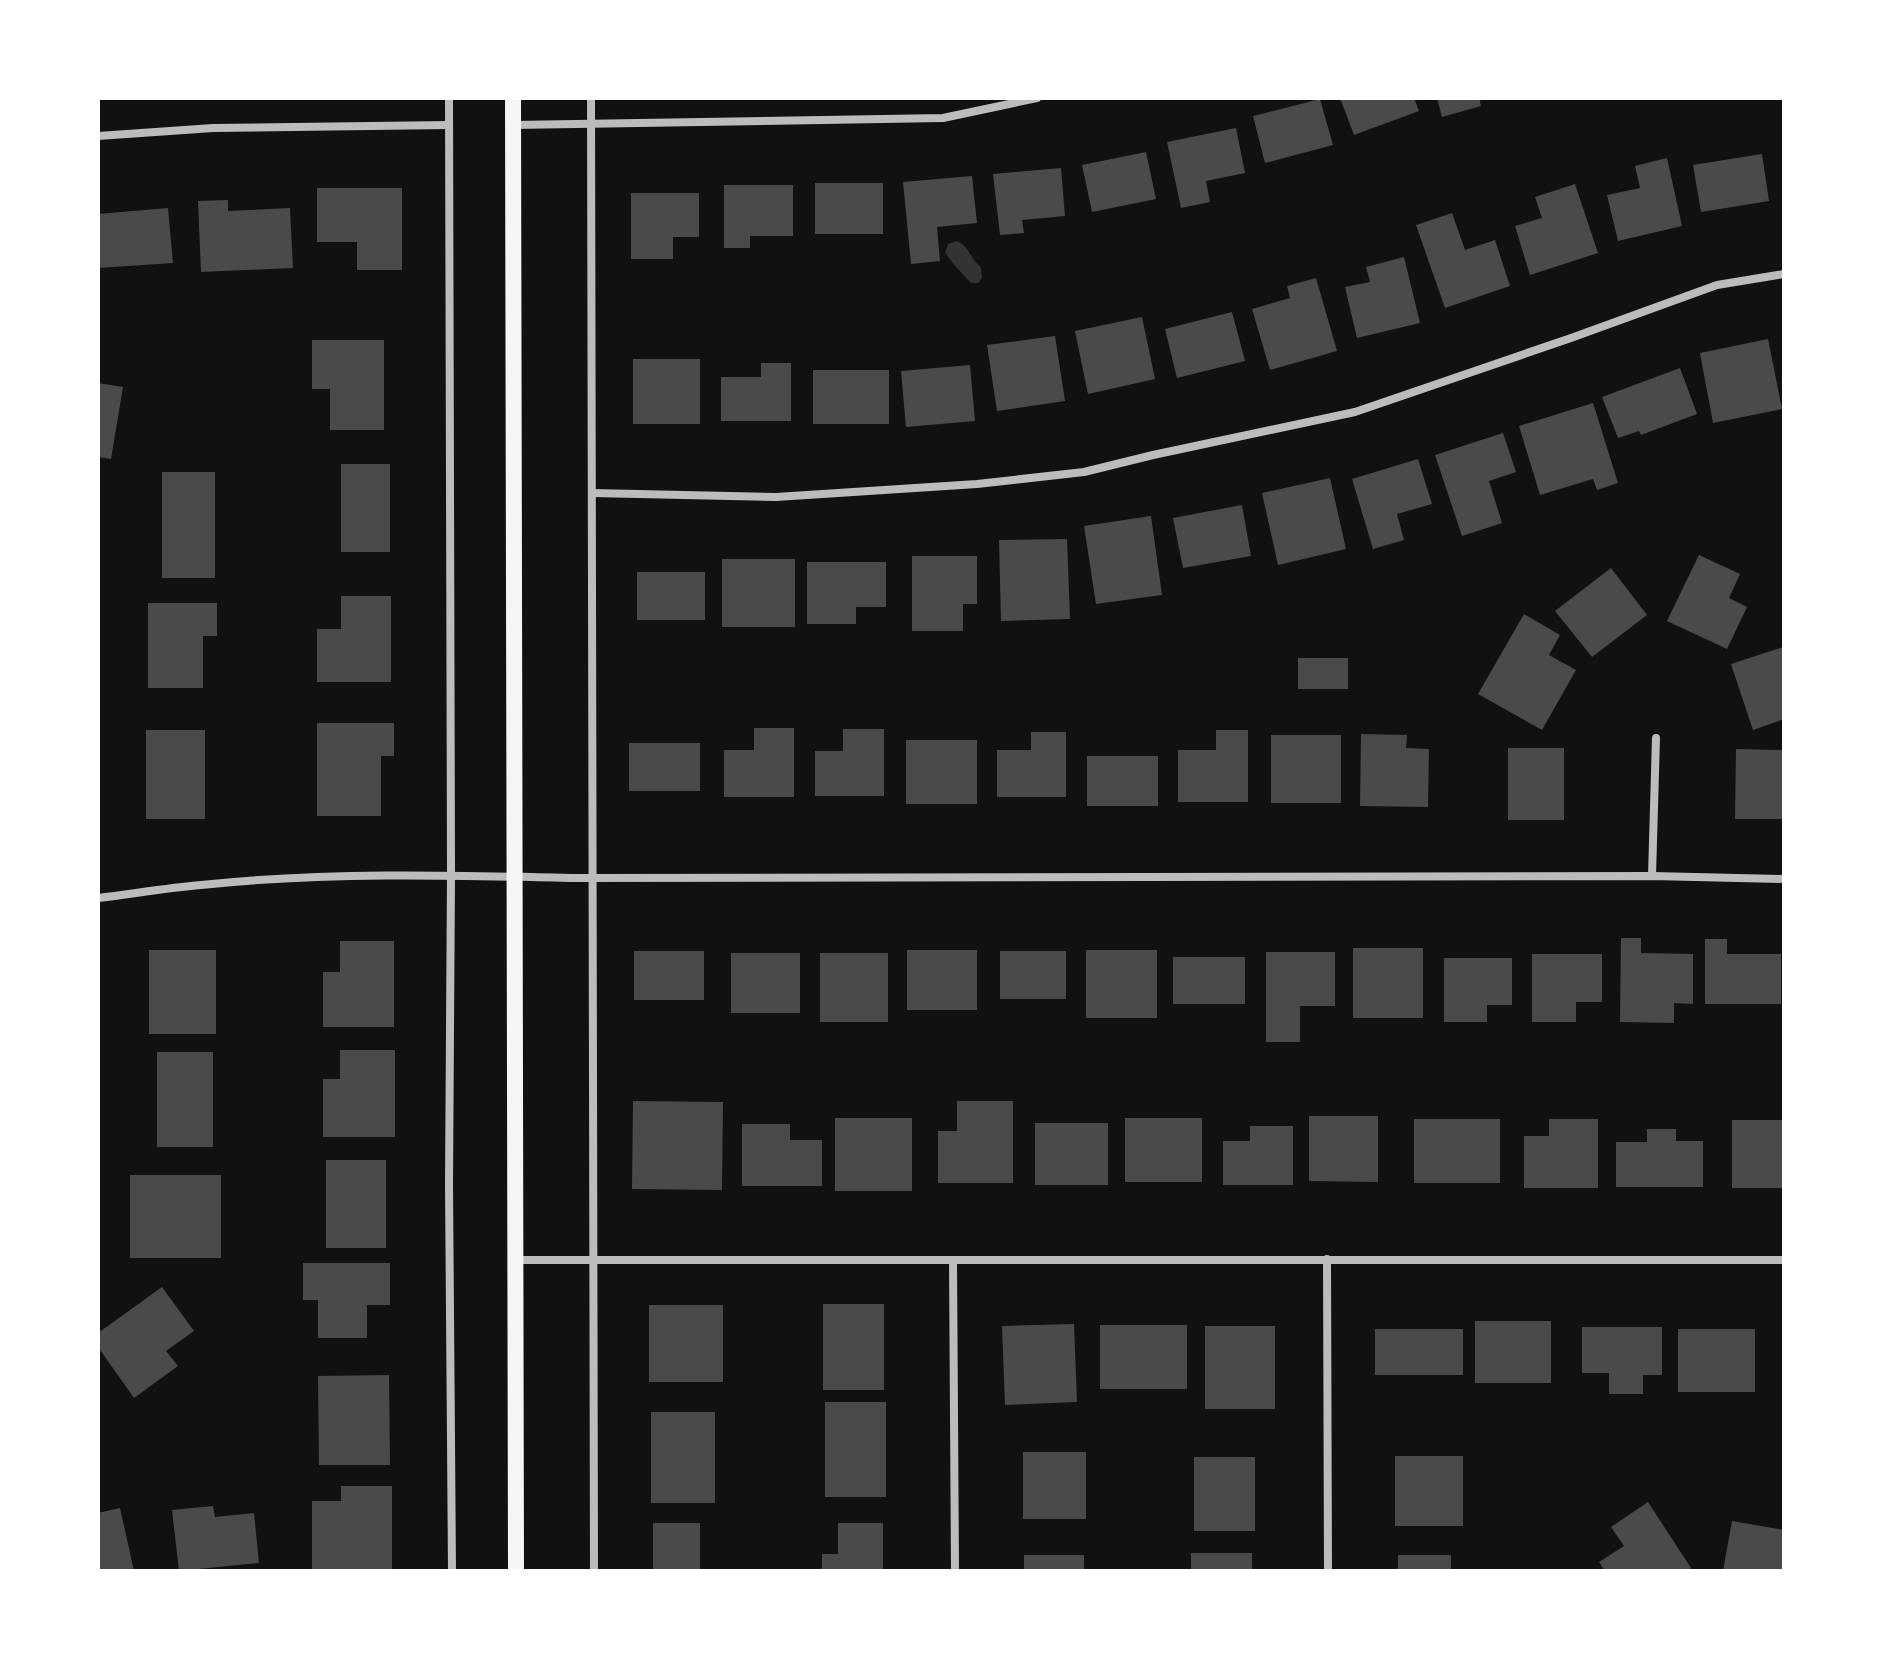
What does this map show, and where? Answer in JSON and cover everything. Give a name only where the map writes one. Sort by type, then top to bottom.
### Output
[{"type":"main road","points":[[513,98],[516,1571]]},
{"type":"street","points":[[449,98],[452,1571]]},
{"type":"street","points":[[591,98],[594,1571]]},
{"type":"street","points":[[513,125],[943,118],[1037,98]]},
{"type":"street","points":[[98,136],[213,128],[449,125]]},
{"type":"street","points":[[592,493],[776,497],[977,484],[1084,472],[1355,412],[1717,285],[1784,274]]},
{"type":"street","points":[[1652,876],[1656,738]]},
{"type":"street","points":[[98,898],[286,879],[451,875],[592,878],[1652,876],[1784,879]]},
{"type":"street","points":[[1327,1259],[1328,1571]]},
{"type":"street","points":[[515,1260],[1784,1260]]},
{"type":"street","points":[[953,1260],[955,1571]]},
{"type":"shaded area","points":[[957,241],[981,267],[982,278],[978,283],[971,283],[945,252],[948,244]]},
{"type":"building","points":[[1340,98],[1414,98],[1419,111],[1354,135]]},
{"type":"building","points":[[1437,98],[1479,98],[1481,106],[1442,117]]},
{"type":"building","points":[[1320,99],[1333,145],[1265,163],[1253,116]]},
{"type":"building","points":[[1236,128],[1245,173],[1206,181],[1210,202],[1181,208],[1167,142]]},
{"type":"building","points":[[1146,152],[1156,199],[1092,212],[1082,165]]},
{"type":"building","points":[[1762,154],[1769,201],[1701,212],[1693,165]]},
{"type":"building","points":[[1667,158],[1682,226],[1618,241],[1607,195],[1640,188],[1635,166]]},
{"type":"building","points":[[1061,168],[1065,216],[1022,220],[1024,233],[1000,235],[993,174]]},
{"type":"building","points":[[972,176],[977,223],[937,227],[940,261],[911,264],[903,182]]},
{"type":"building","points":[[815,183],[883,183],[883,234],[815,234]]},
{"type":"building","points":[[1575,184],[1598,253],[1530,275],[1515,226],[1542,218],[1535,197]]},
{"type":"building","points":[[724,185],[793,185],[793,236],[750,236],[750,248],[724,248]]},
{"type":"building","points":[[317,188],[402,188],[402,270],[357,270],[357,242],[317,242]]},
{"type":"building","points":[[631,193],[699,193],[699,237],[673,237],[673,259],[631,259]]},
{"type":"building","points":[[228,200],[228,211],[290,208],[293,268],[201,272],[198,201]]},
{"type":"building","points":[[168,208],[173,263],[98,268],[98,214]]},
{"type":"building","points":[[1452,213],[1465,250],[1495,240],[1510,286],[1445,308],[1416,225]]},
{"type":"building","points":[[1404,257],[1420,323],[1357,338],[1345,287],[1370,282],[1366,267]]},
{"type":"building","points":[[1316,278],[1337,351],[1270,370],[1252,309],[1290,298],[1287,286]]},
{"type":"building","points":[[1232,312],[1245,361],[1177,378],[1165,329]]},
{"type":"building","points":[[1142,317],[1155,379],[1088,394],[1075,331]]},
{"type":"building","points":[[1055,336],[1065,401],[997,411],[987,345]]},
{"type":"building","points":[[1768,339],[1782,409],[1713,423],[1700,353]]},
{"type":"building","points":[[312,340],[384,340],[384,430],[330,430],[330,389],[312,389]]},
{"type":"building","points":[[633,359],[700,359],[700,424],[633,424]]},
{"type":"building","points":[[761,363],[791,363],[791,421],[721,421],[721,377],[761,377]]},
{"type":"building","points":[[970,365],[975,421],[906,427],[901,371]]},
{"type":"building","points":[[1680,368],[1697,414],[1641,435],[1639,431],[1618,438],[1602,397]]},
{"type":"building","points":[[813,370],[889,370],[889,424],[813,424]]},
{"type":"building","points":[[98,383],[123,387],[111,459],[98,457]]},
{"type":"building","points":[[1593,403],[1618,483],[1597,490],[1593,479],[1540,495],[1519,426]]},
{"type":"building","points":[[1503,433],[1516,472],[1489,481],[1502,523],[1462,536],[1435,455]]},
{"type":"building","points":[[1418,459],[1432,504],[1397,514],[1404,540],[1373,549],[1352,479]]},
{"type":"building","points":[[341,464],[390,464],[390,552],[341,552]]},
{"type":"building","points":[[162,472],[215,472],[215,578],[162,578]]},
{"type":"building","points":[[1330,478],[1346,549],[1278,565],[1262,493]]},
{"type":"building","points":[[1242,505],[1251,556],[1183,568],[1173,518]]},
{"type":"building","points":[[1151,516],[1162,595],[1096,604],[1084,526]]},
{"type":"building","points":[[1067,539],[1070,619],[1001,621],[999,540]]},
{"type":"building","points":[[1699,555],[1740,574],[1729,598],[1747,607],[1727,649],[1667,621]]},
{"type":"building","points":[[912,556],[977,556],[977,604],[963,604],[963,631],[912,631]]},
{"type":"building","points":[[722,559],[795,559],[795,627],[722,627]]},
{"type":"building","points":[[807,562],[886,562],[886,607],[856,607],[856,624],[807,624]]},
{"type":"building","points":[[1611,568],[1647,615],[1592,657],[1555,611]]},
{"type":"building","points":[[637,572],[705,572],[705,620],[637,620]]},
{"type":"building","points":[[341,596],[391,596],[391,682],[317,682],[317,629],[341,629]]},
{"type":"building","points":[[148,603],[217,603],[217,636],[203,636],[203,688],[148,688]]},
{"type":"building","points":[[1524,614],[1560,635],[1549,655],[1576,670],[1542,730],[1478,694]]},
{"type":"building","points":[[1783,647],[1784,719],[1753,730],[1731,664]]},
{"type":"building","points":[[1298,658],[1348,658],[1348,689],[1298,689]]},
{"type":"building","points":[[317,723],[394,723],[394,756],[381,756],[381,816],[317,816]]},
{"type":"building","points":[[754,728],[794,728],[794,797],[724,797],[724,750],[754,750]]},
{"type":"building","points":[[843,729],[884,729],[884,796],[815,796],[815,751],[843,751]]},
{"type":"building","points":[[146,730],[205,730],[205,819],[146,819]]},
{"type":"building","points":[[1216,730],[1248,730],[1248,802],[1178,802],[1178,750],[1216,750]]},
{"type":"building","points":[[1031,732],[1066,732],[1066,797],[997,797],[997,750],[1031,750]]},
{"type":"building","points":[[1361,734],[1407,735],[1406,748],[1429,749],[1428,807],[1360,806]]},
{"type":"building","points":[[1271,735],[1341,735],[1341,803],[1271,803]]},
{"type":"building","points":[[906,740],[977,740],[977,804],[906,804]]},
{"type":"building","points":[[629,743],[700,743],[700,791],[629,791]]},
{"type":"building","points":[[1508,748],[1564,748],[1564,820],[1508,820]]},
{"type":"building","points":[[1736,749],[1784,750],[1784,819],[1735,819]]},
{"type":"building","points":[[1087,756],[1158,756],[1158,806],[1087,806]]},
{"type":"building","points":[[1621,938],[1641,938],[1641,953],[1693,954],[1693,1004],[1674,1003],[1674,1023],[1620,1022]]},
{"type":"building","points":[[1705,939],[1727,939],[1727,954],[1781,954],[1781,1004],[1705,1004]]},
{"type":"building","points":[[340,941],[394,941],[394,1027],[323,1027],[323,972],[340,972]]},
{"type":"building","points":[[1353,948],[1423,948],[1423,1018],[1353,1018]]},
{"type":"building","points":[[149,950],[216,950],[216,1034],[149,1034]]},
{"type":"building","points":[[907,950],[977,950],[977,1010],[907,1010]]},
{"type":"building","points":[[1086,950],[1157,950],[1157,1018],[1086,1018]]},
{"type":"building","points":[[634,951],[704,951],[704,1000],[634,1000]]},
{"type":"building","points":[[1000,951],[1066,951],[1066,999],[1000,999]]},
{"type":"building","points":[[1266,952],[1335,952],[1335,1006],[1300,1006],[1300,1042],[1266,1042]]},
{"type":"building","points":[[731,953],[800,953],[800,1013],[731,1013]]},
{"type":"building","points":[[820,953],[888,953],[888,1022],[820,1022]]},
{"type":"building","points":[[1532,954],[1602,954],[1602,1002],[1576,1002],[1576,1022],[1532,1022]]},
{"type":"building","points":[[1173,957],[1245,957],[1245,1004],[1173,1004]]},
{"type":"building","points":[[1444,958],[1512,958],[1512,1005],[1487,1005],[1487,1022],[1444,1022]]},
{"type":"building","points":[[340,1050],[395,1050],[395,1137],[323,1137],[323,1079],[340,1079]]},
{"type":"building","points":[[157,1052],[213,1052],[213,1147],[157,1147]]},
{"type":"building","points":[[633,1101],[723,1102],[722,1190],[632,1189]]},
{"type":"building","points":[[957,1101],[1013,1101],[1013,1183],[938,1183],[938,1131],[957,1131]]},
{"type":"building","points":[[1309,1116],[1378,1116],[1378,1182],[1309,1181]]},
{"type":"building","points":[[835,1118],[912,1118],[912,1191],[835,1191]]},
{"type":"building","points":[[1125,1118],[1202,1118],[1202,1182],[1125,1182]]},
{"type":"building","points":[[1414,1119],[1500,1119],[1500,1183],[1414,1183]]},
{"type":"building","points":[[1549,1119],[1598,1119],[1598,1188],[1524,1188],[1524,1136],[1549,1136]]},
{"type":"building","points":[[1732,1120],[1784,1120],[1784,1188],[1732,1188]]},
{"type":"building","points":[[1035,1123],[1108,1123],[1108,1185],[1035,1185]]},
{"type":"building","points":[[742,1124],[790,1124],[790,1140],[822,1140],[822,1186],[742,1186]]},
{"type":"building","points":[[1250,1126],[1293,1126],[1293,1185],[1223,1185],[1223,1141],[1250,1141]]},
{"type":"building","points":[[1647,1129],[1676,1129],[1676,1141],[1703,1141],[1703,1187],[1616,1187],[1616,1142],[1647,1142]]},
{"type":"building","points":[[326,1160],[386,1160],[386,1248],[326,1248]]},
{"type":"building","points":[[130,1175],[221,1175],[221,1258],[130,1258]]},
{"type":"building","points":[[303,1263],[390,1263],[390,1305],[367,1305],[367,1338],[318,1338],[318,1300],[303,1300]]},
{"type":"building","points":[[162,1287],[194,1331],[166,1351],[178,1366],[134,1398],[98,1347],[98,1333]]},
{"type":"building","points":[[823,1304],[884,1304],[884,1390],[823,1390]]},
{"type":"building","points":[[649,1305],[723,1305],[723,1382],[649,1382]]},
{"type":"building","points":[[1475,1321],[1551,1321],[1551,1383],[1475,1383]]},
{"type":"building","points":[[1074,1324],[1077,1402],[1005,1405],[1002,1326]]},
{"type":"building","points":[[1100,1325],[1187,1325],[1187,1389],[1100,1389]]},
{"type":"building","points":[[1205,1326],[1275,1326],[1275,1409],[1205,1409]]},
{"type":"building","points":[[1582,1327],[1662,1327],[1662,1375],[1643,1375],[1643,1394],[1609,1394],[1609,1373],[1582,1373]]},
{"type":"building","points":[[1375,1329],[1463,1329],[1463,1375],[1375,1375]]},
{"type":"building","points":[[1678,1329],[1755,1329],[1755,1392],[1678,1392]]},
{"type":"building","points":[[389,1375],[390,1465],[319,1465],[318,1376]]},
{"type":"building","points":[[825,1402],[886,1402],[886,1497],[825,1497]]},
{"type":"building","points":[[651,1412],[715,1412],[715,1503],[651,1503]]},
{"type":"building","points":[[1023,1452],[1086,1452],[1086,1519],[1023,1519]]},
{"type":"building","points":[[1395,1456],[1463,1456],[1463,1526],[1395,1526]]},
{"type":"building","points":[[1194,1457],[1255,1457],[1255,1531],[1194,1531]]},
{"type":"building","points":[[341,1486],[392,1486],[392,1571],[312,1571],[312,1501],[341,1501]]},
{"type":"building","points":[[1648,1502],[1691,1568],[1686,1571],[1605,1571],[1599,1562],[1624,1546],[1611,1527]]},
{"type":"building","points":[[213,1506],[215,1517],[254,1513],[259,1563],[179,1571],[172,1510]]},
{"type":"building","points":[[120,1508],[134,1571],[98,1571],[98,1513]]},
{"type":"building","points":[[1732,1521],[1784,1530],[1784,1571],[1723,1571]]},
{"type":"building","points":[[653,1523],[700,1523],[700,1571],[653,1571]]},
{"type":"building","points":[[838,1523],[883,1523],[883,1571],[822,1571],[822,1554],[838,1554]]},
{"type":"building","points":[[1191,1553],[1252,1553],[1252,1571],[1191,1571]]},
{"type":"building","points":[[1024,1555],[1084,1555],[1084,1571],[1024,1571]]},
{"type":"building","points":[[1398,1555],[1451,1555],[1451,1571],[1398,1571]]}]
